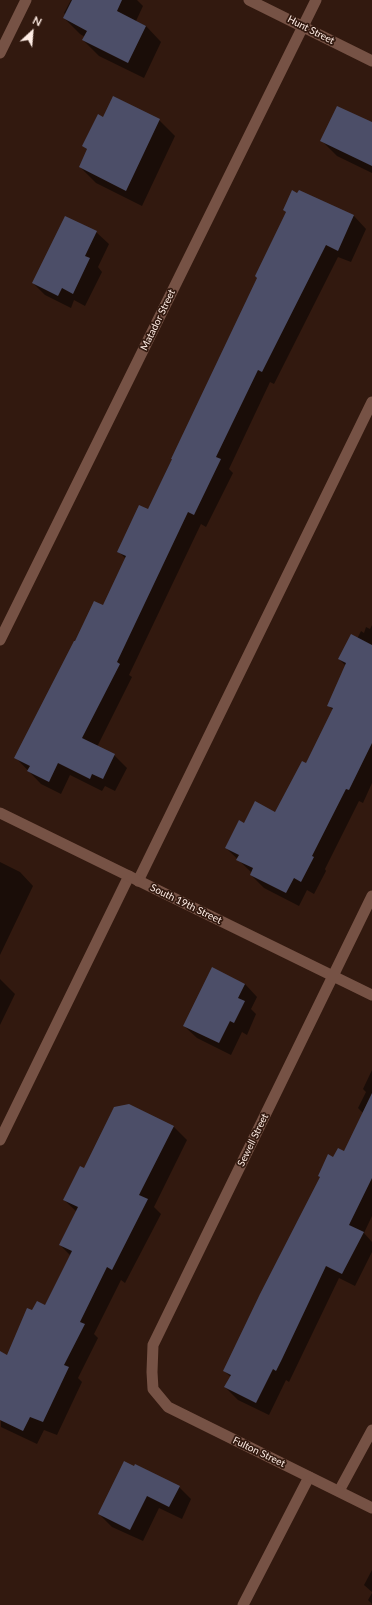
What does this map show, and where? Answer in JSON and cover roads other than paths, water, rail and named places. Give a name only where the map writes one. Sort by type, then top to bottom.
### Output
[{"type":"street","points":[[0,53],[26,0]]},
{"type":"street","name":"Hunt Street","points":[[249,0],[372,61]]},
{"type":"street","name":"Matador Street","points":[[0,640],[316,0]]},
{"type":"street","points":[[0,1140],[372,402]]},
{"type":"street","name":"South 19th Street","points":[[0,813],[372,995]]},
{"type":"street","name":"Sewell Street","points":[[153,1389],[154,1345],[372,896]]},
{"type":"street","name":"Fulton Street","points":[[153,1389],[168,1407],[372,1508]]},
{"type":"street","points":[[339,1492],[372,1430]]},
{"type":"street","points":[[243,1605],[309,1477]]}]
